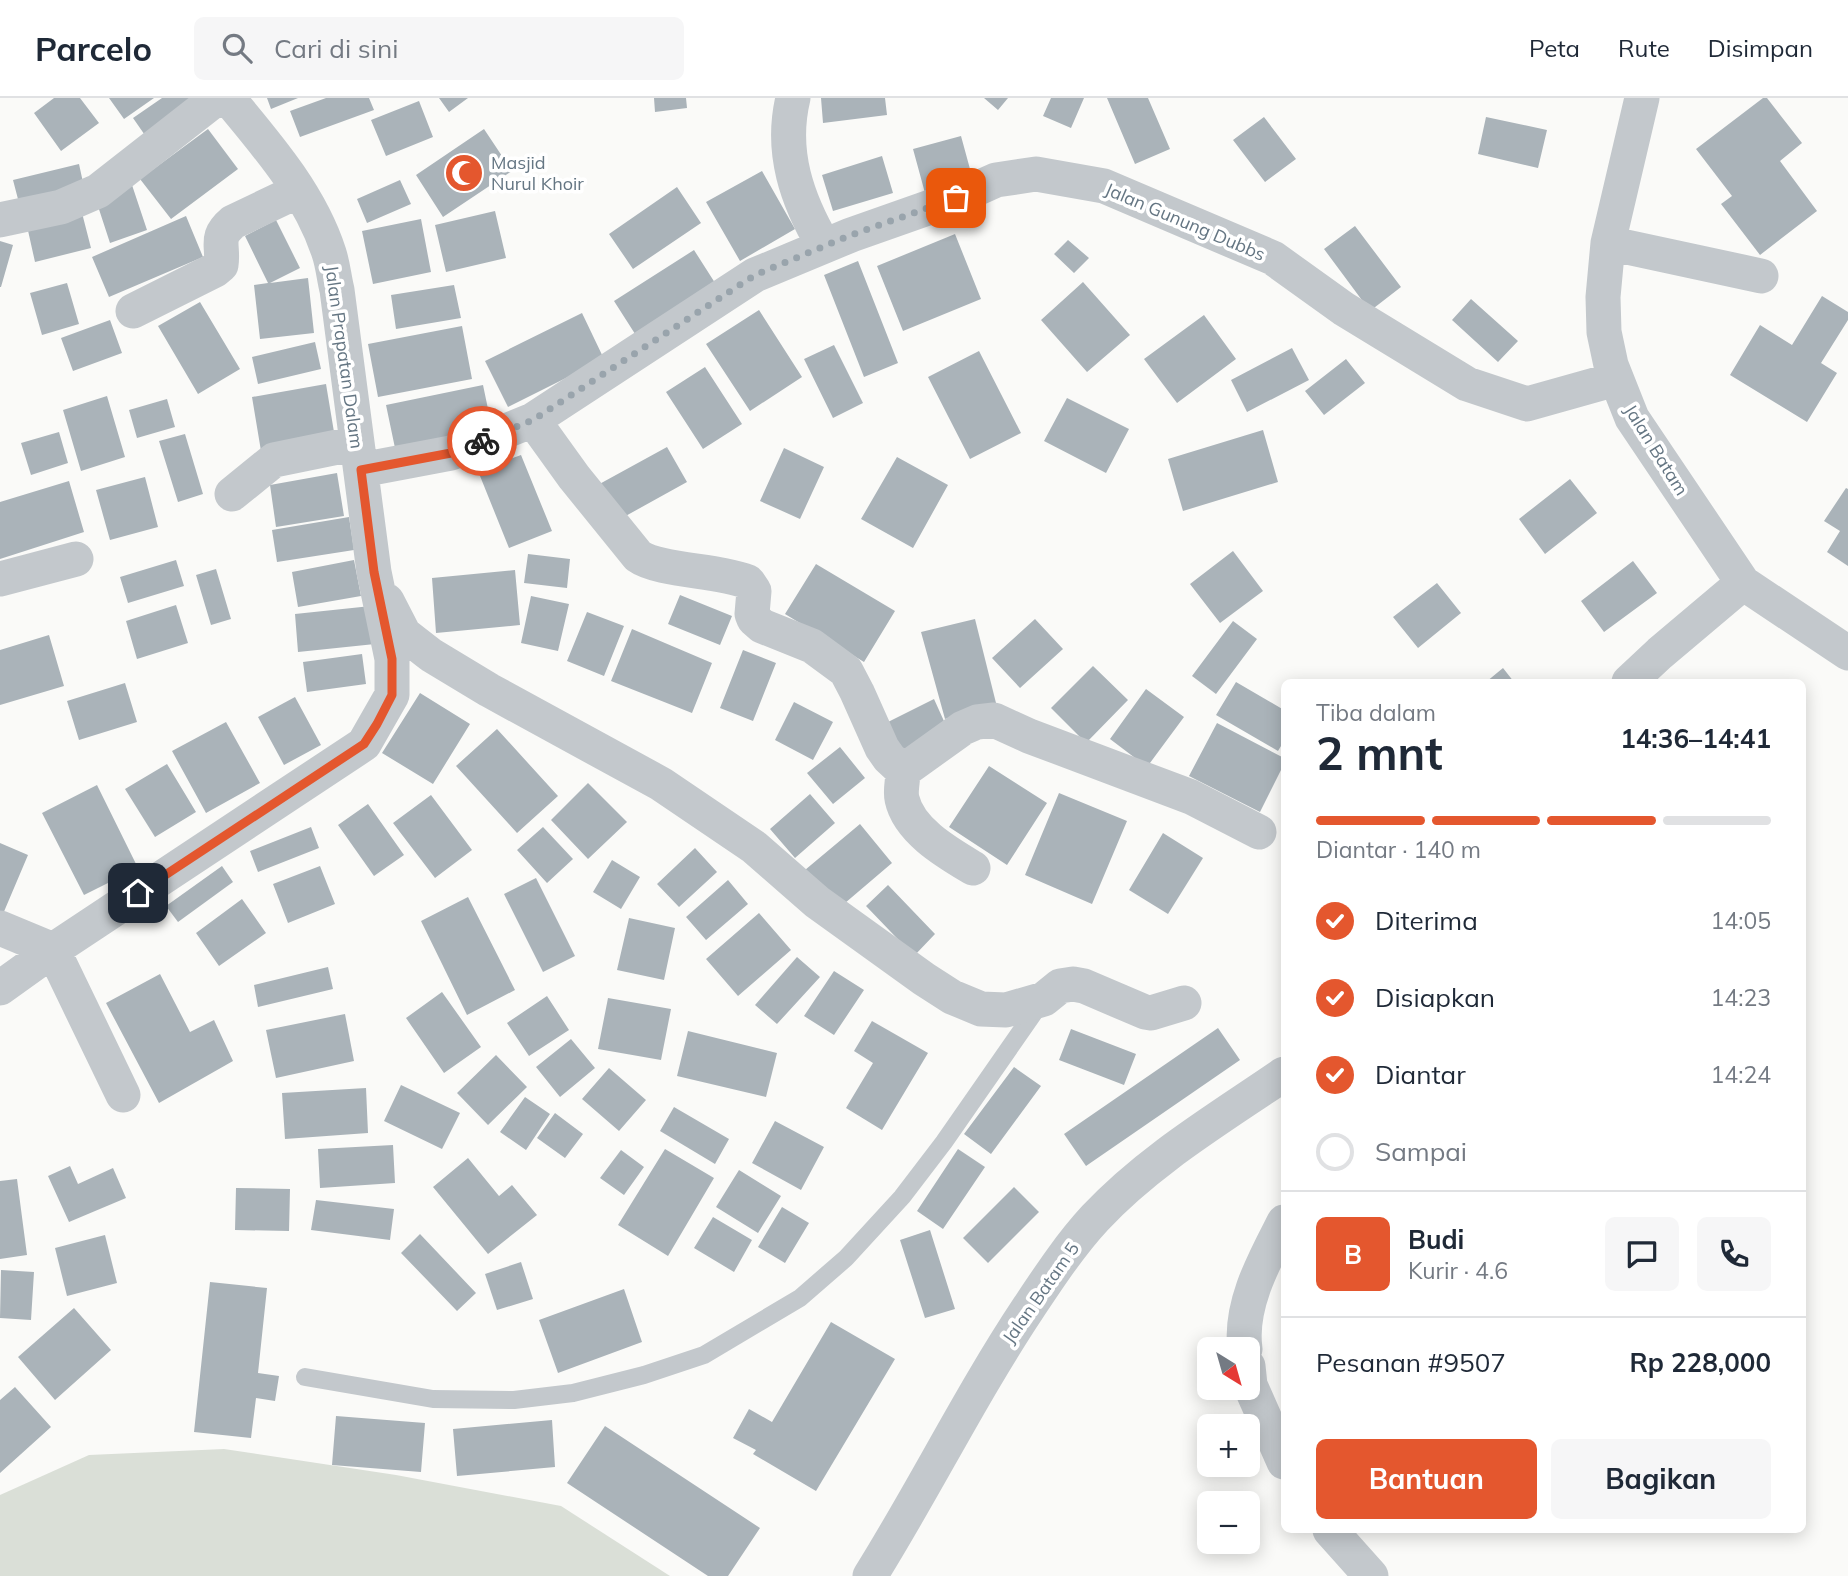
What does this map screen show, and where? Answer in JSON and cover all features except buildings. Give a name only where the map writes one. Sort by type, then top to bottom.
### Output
[{"type":"street","points":[[0,220],[61,206],[98,191],[217,98]]},
{"type":"street","name":"Jalan Prapatan Dalam","points":[[0,988],[364,744],[392,695],[392,659],[374,572],[337,290],[329,254],[316,220],[274,153],[228,98]]},
{"type":"street","points":[[793,98],[788,137],[795,188],[808,220],[824,246]]},
{"type":"street","name":"Jalan Batam","points":[[1642,98],[1608,243],[1603,297],[1604,332],[1616,379],[1632,418],[1743,583],[1848,653]]},
{"type":"street","name":"Jalan Gunung Dubbs","points":[[232,494],[274,460],[451,453],[533,420],[755,275],[996,180],[1036,174],[1104,186],[1272,258],[1344,309],[1467,384],[1527,404],[1616,379]]},
{"type":"street","points":[[133,311],[215,270],[221,265],[219,245],[226,228],[233,222],[298,191]]},
{"type":"street","points":[[1608,243],[1761,276]]},
{"type":"street","points":[[533,420],[573,477],[638,556],[644,560],[713,572],[748,582],[754,591],[752,614],[757,623],[812,646],[846,671],[882,748],[888,758],[903,771]]},
{"type":"street","points":[[0,579],[75,559]]},
{"type":"street","points":[[374,572],[404,634],[431,655],[489,690],[661,784],[754,847],[817,902],[952,997],[981,1009],[1006,1010],[1045,999],[1059,986],[1073,984],[1084,986],[1145,1012],[1151,1013],[1184,1003]]},
{"type":"street","points":[[1632,679],[1743,583]]},
{"type":"street","points":[[903,771],[963,728],[977,722],[994,720],[1191,797],[1259,832]]},
{"type":"street","points":[[903,771],[902,799],[911,817],[936,845],[973,868]]},
{"type":"street","points":[[0,928],[53,950],[123,1095]]},
{"type":"street","name":"Jalan Batam 5","points":[[870,1576],[1002,1348],[1046,1283],[1095,1219],[1130,1184],[1199,1132],[1281,1076]]},
{"type":"street","points":[[1244,1337],[1249,1305],[1263,1263],[1281,1228]]},
{"type":"street","points":[[1257,1400],[1281,1455]]},
{"type":"street","points":[[1333,1533],[1371,1576]]},
{"type":"lane","points":[[305,1377],[433,1399],[514,1400],[573,1393],[644,1375],[704,1355],[800,1298],[846,1258],[902,1197],[1045,999]]},
{"type":"shaded area","points":[[224,1449],[396,1475],[561,1506],[670,1576],[0,1576],[0,1495],[89,1455]]},
{"type":"way so far","points":[[482,441],[533,420],[755,275],[851,235],[956,198]]},
{"type":"place","name":"Masjid Nurul Khoir","points":[[464,173]]},
{"type":"route","points":[[138,893],[364,744],[392,695],[392,659],[374,572],[361,470],[451,453],[482,441]]}]
